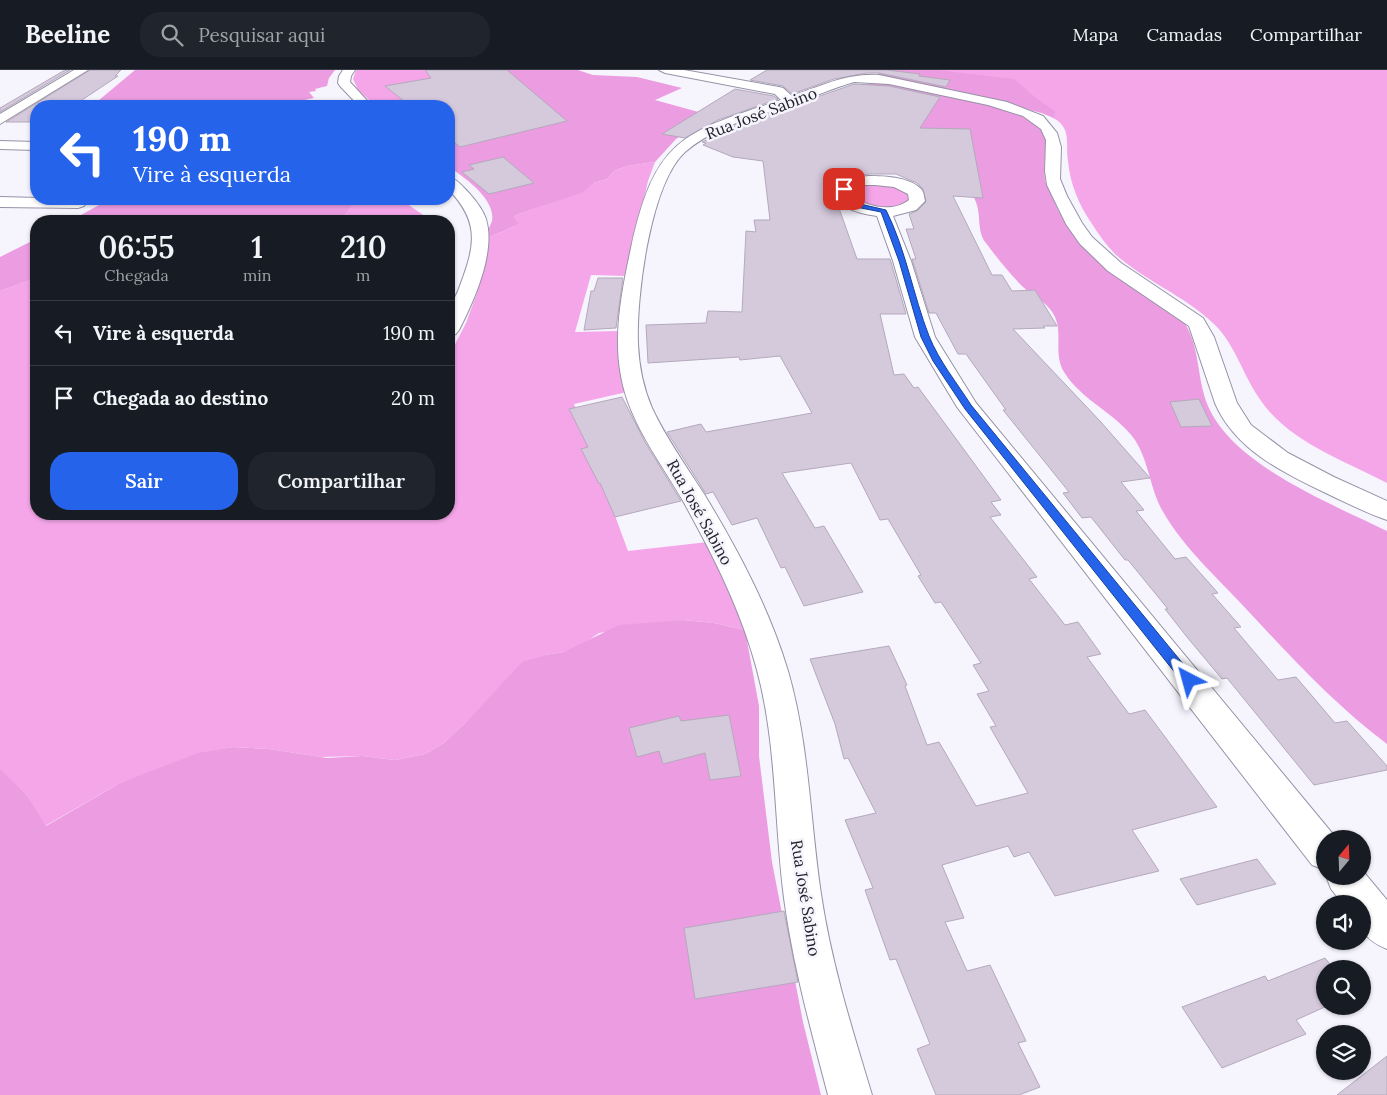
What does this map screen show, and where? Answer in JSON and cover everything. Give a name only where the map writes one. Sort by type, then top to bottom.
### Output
[{"type":"street","points":[[33,100],[82,70]]},
{"type":"street","points":[[349,70],[345,76],[344,83],[360,100]]},
{"type":"street","points":[[665,70],[785,96]]},
{"type":"street","name":"Rua José Sabino","points":[[850,1095],[816,965],[809,928],[799,871],[786,736],[773,672],[747,600],[723,550],[656,435],[636,394],[631,375],[628,349],[630,290],[649,204],[665,167],[683,148],[703,134],[726,123],[785,96],[863,74],[984,101],[1028,114],[1046,126],[1055,144],[1053,180],[1076,228],[1092,248],[1114,267],[1196,322],[1202,330],[1216,376],[1232,415],[1239,426],[1253,439],[1287,462],[1387,511]]},
{"type":"street","points":[[774,76],[785,96]]},
{"type":"street","points":[[0,120],[30,102]]},
{"type":"street","points":[[0,145],[30,146]]},
{"type":"street","points":[[455,188],[473,208],[479,227],[470,284],[455,319]]},
{"type":"street","points":[[0,202],[30,202]]},
{"type":"street","points":[[883,211],[902,261],[926,337],[938,361],[968,407],[1316,841]]},
{"type":"street","points":[[1351,885],[1387,930]]},
{"type":"shaded area","points":[[135,70],[335,70],[329,78],[327,86],[309,92],[314,98],[304,100],[99,100]]},
{"type":"shaded area","points":[[356,70],[428,70],[439,81],[414,100],[369,100],[358,90],[353,79]]},
{"type":"shaded area","points":[[428,70],[578,70],[593,75],[637,77],[682,88],[655,100],[713,116],[676,139],[655,162],[627,166],[614,171],[607,179],[594,183],[582,193],[516,215],[514,218],[518,223],[515,226],[485,239],[492,221],[489,205],[478,190],[455,171],[455,100],[415,100],[438,91]]},
{"type":"shaded area","points":[[883,70],[1387,70],[1387,483],[1317,448],[1285,426],[1259,398],[1228,341],[1214,324],[1191,305],[1127,264],[1112,251],[1087,217],[1079,202],[1069,170],[1066,132],[1062,125],[1042,113]]},
{"type":"shaded area","points":[[883,70],[937,70],[1014,79],[1055,111],[1054,118],[999,102],[874,77]]},
{"type":"shaded area","points":[[871,83],[887,83],[1000,107],[1024,116],[1043,129],[1046,143],[1045,181],[1059,212],[1081,244],[1182,319],[1192,340],[1204,395],[1208,406],[1221,427],[1239,447],[1287,481],[1387,531],[1387,744],[1314,680],[1180,538],[1158,502],[1140,448],[1135,440],[1118,422],[1080,391],[1064,372],[1059,358],[1057,324],[1052,312],[1018,282],[986,243],[981,233],[977,205],[972,194],[964,184],[860,86]]},
{"type":"shaded area","points":[[655,162],[648,181],[626,276],[591,275],[575,332],[619,331],[627,392],[574,404],[628,551],[708,542],[745,630],[714,623],[683,620],[599,633],[580,646],[522,663],[444,743],[425,754],[395,760],[362,756],[320,757],[269,749],[233,747],[207,752],[120,783],[45,826],[27,795],[0,770],[0,291],[30,280],[30,520],[455,520],[455,344],[466,323],[477,293],[485,239],[515,226],[514,218],[516,215],[581,193],[594,183],[607,179],[614,171],[627,166]]},
{"type":"shaded area","points":[[867,182],[907,188],[911,203],[884,209],[858,204],[848,191]]},
{"type":"shaded area","points":[[99,205],[353,205],[344,215],[81,215]]},
{"type":"shaded area","points":[[353,205],[409,205],[423,215],[344,215]]},
{"type":"shaded area","points":[[30,242],[30,280],[0,291],[0,257]]},
{"type":"shaded area","points":[[683,620],[714,623],[745,630],[759,706],[759,756],[772,862],[803,1022],[821,1095],[0,1095],[0,769],[27,795],[46,826],[120,783],[198,753],[233,747],[269,749],[327,758],[362,756],[395,760],[425,754],[444,743],[522,662],[564,652],[619,625]]},
{"type":"building","points":[[65,70],[70,70],[0,112],[0,108]]},
{"type":"building","points":[[90,70],[121,70],[115,76],[118,76],[82,100],[42,100]]},
{"type":"building","points":[[425,70],[507,70],[567,121],[460,147],[455,143],[455,100],[402,100],[385,86],[431,78]]},
{"type":"building","points":[[767,70],[887,70],[950,80],[946,87],[879,73],[867,73],[834,79],[792,94],[783,86],[750,80]]},
{"type":"building","points":[[854,84],[889,86],[940,97],[920,128],[970,129],[983,198],[953,196],[992,275],[1002,275],[1012,291],[1035,290],[1057,326],[1013,329],[1100,421],[1150,478],[1121,482],[1144,510],[1136,511],[1175,559],[1186,557],[1218,593],[1212,594],[1241,627],[1234,628],[1278,680],[1296,677],[1335,723],[1347,721],[1387,766],[1387,770],[1314,785],[1227,678],[1222,679],[1187,637],[1165,609],[1168,609],[1128,560],[1125,560],[1091,517],[1082,518],[1063,493],[1069,492],[1003,410],[1006,410],[966,354],[958,354],[936,313],[929,313],[912,259],[916,259],[906,229],[914,229],[909,214],[917,211],[926,202],[923,189],[917,183],[896,174],[869,174],[829,180],[857,259],[890,259],[906,314],[880,314],[894,375],[904,374],[914,388],[918,387],[1001,500],[991,502],[1001,515],[990,517],[1037,577],[1029,579],[1065,625],[1078,622],[1101,654],[1087,657],[1129,714],[1145,710],[1217,807],[1132,830],[1159,871],[1055,896],[1029,852],[1014,857],[1008,846],[942,865],[964,918],[945,922],[967,971],[990,965],[1026,1041],[1018,1043],[1040,1087],[1019,1095],[936,1095],[917,1049],[930,1044],[896,959],[890,960],[865,890],[873,888],[845,820],[876,813],[848,758],[844,759],[835,724],[810,659],[889,646],[907,685],[905,686],[927,745],[939,742],[976,806],[1028,793],[990,727],[996,726],[977,694],[989,691],[973,665],[981,663],[941,602],[935,603],[918,576],[921,575],[888,519],[880,520],[851,463],[782,473],[815,528],[824,526],[863,592],[804,606],[785,567],[781,568],[757,518],[732,525],[713,492],[706,494],[667,432],[701,424],[706,432],[812,413],[780,356],[740,360],[739,357],[648,363],[646,325],[706,323],[708,311],[742,312],[746,231],[756,232],[754,220],[770,220],[763,161],[733,157],[703,145],[706,143],[702,142],[737,125]]},
{"type":"building","points":[[735,89],[774,96],[778,99],[718,120],[685,138],[662,134]]},
{"type":"building","points":[[30,107],[30,122],[6,122]]},
{"type":"building","points":[[503,157],[534,183],[489,194],[462,172],[474,169],[469,165]]},
{"type":"building","points":[[598,278],[623,278],[616,328],[584,330],[591,291],[594,291]]},
{"type":"building","points":[[622,397],[645,442],[681,501],[615,517],[600,483],[581,449],[588,447],[569,409]]},
{"type":"building","points":[[1199,399],[1212,426],[1181,427],[1170,402]]},
{"type":"building","points":[[729,715],[741,776],[710,780],[705,753],[663,764],[659,751],[637,757],[629,728],[679,716],[681,721]]},
{"type":"building","points":[[1257,859],[1276,884],[1197,905],[1180,879]]},
{"type":"building","points":[[784,911],[798,982],[695,999],[684,928]]},
{"type":"building","points":[[1316,962],[1316,1011],[1296,1020],[1306,1034],[1222,1068],[1182,1007],[1265,976],[1268,981]]},
{"type":"building","points":[[1387,1056],[1387,1095],[1337,1095],[1356,1080],[1371,1080],[1371,1068]]},
{"type":"route","points":[[844,189],[843,194],[846,200],[870,210],[883,211],[902,261],[926,337],[938,361],[968,407],[1189,680]]}]
